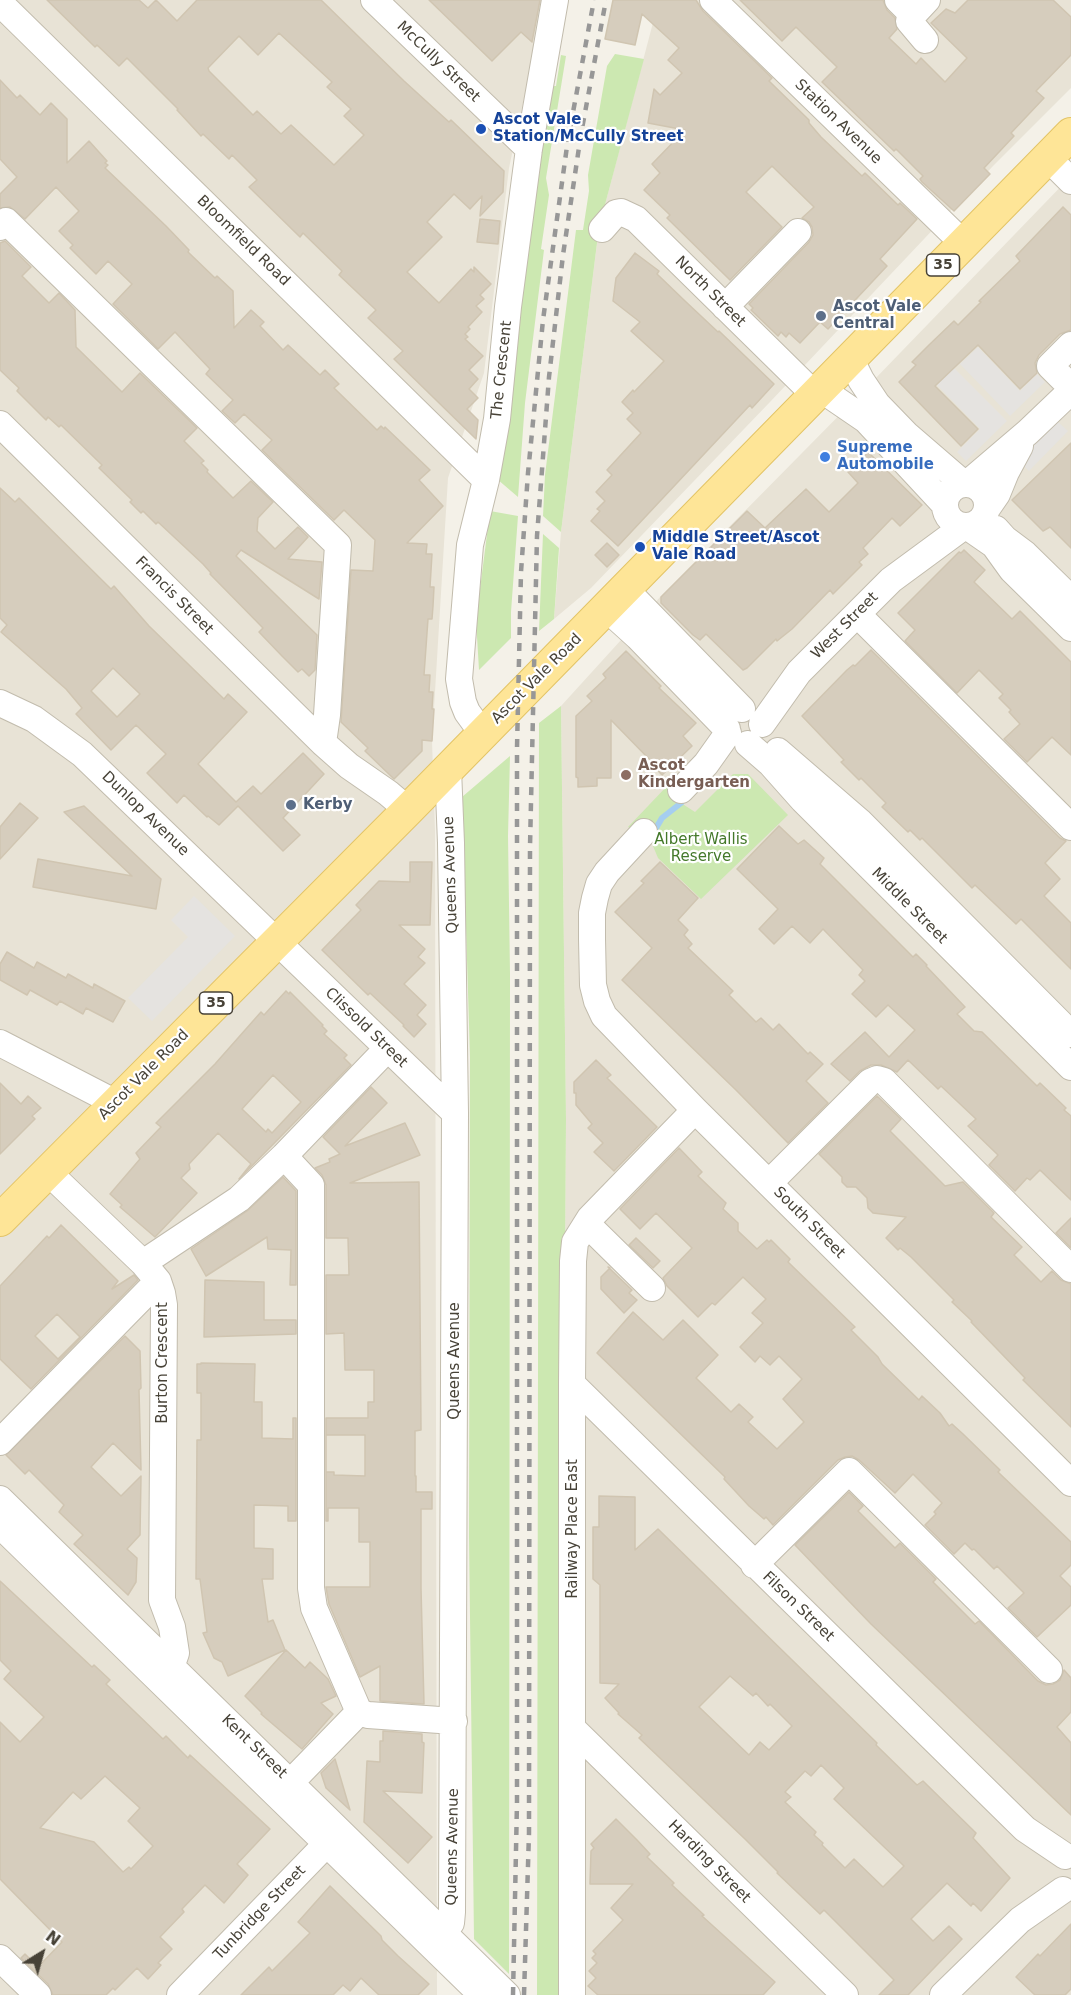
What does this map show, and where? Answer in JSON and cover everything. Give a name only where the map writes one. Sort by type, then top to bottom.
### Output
[{"type":"main road","name":"Ascot Vale Road","points":[[0,1220],[483,734],[1071,134]]},
{"type":"street","name":"McCully Street","points":[[374,0],[529,148]]},
{"type":"street","name":"The Crescent","points":[[483,734],[467,712],[459,679],[470,545],[486,480],[497,419],[508,307],[529,148],[555,0]]},
{"type":"street","name":"Station Avenue","points":[[713,0],[964,244]]},
{"type":"street","name":"Bloomfield Road","points":[[0,3],[486,480]]},
{"type":"street","points":[[912,5],[909,21],[925,40]]},
{"type":"street","points":[[1048,158],[1071,181]]},
{"type":"street","name":"North Street","points":[[602,229],[616,213],[621,212],[636,219],[725,307],[819,393],[866,420],[944,505]]},
{"type":"street","points":[[0,227],[6,221],[338,544],[327,715],[323,743]]},
{"type":"street","points":[[725,307],[798,232]]},
{"type":"street","points":[[1071,345],[1050,366],[1071,389]]},
{"type":"street","points":[[851,360],[877,405],[906,434],[966,484],[980,489],[987,500],[976,518]]},
{"type":"street","name":"West Street","points":[[966,484],[1028,432],[1071,389]]},
{"type":"street","name":"Francis Street","points":[[0,424],[323,743],[349,766],[388,793],[401,817]]},
{"type":"street","name":"West Street","points":[[681,790],[891,580],[976,518],[997,494],[1028,432]]},
{"type":"street","points":[[966,484],[958,485],[948,492],[944,505],[950,520],[976,518],[1025,554],[1071,599]]},
{"type":"street","name":"West Street","points":[[891,580],[944,505]]},
{"type":"street","points":[[976,518],[1012,570],[1071,628]]},
{"type":"street","name":"Middle Street","points":[[615,599],[638,637],[682,665],[744,728],[859,821],[1071,1067]]},
{"type":"street","points":[[857,614],[1071,827]]},
{"type":"street","name":"Dunlop Avenue","points":[[0,703],[34,719],[82,754],[277,942]]},
{"type":"street","name":"Queens Avenue","points":[[438,1939],[451,1923],[452,1912],[455,1113],[448,769]]},
{"type":"street","name":"South Street","points":[[644,832],[618,858],[600,884],[592,913],[593,985],[604,1016],[695,1110],[1071,1484]]},
{"type":"street","name":"Clissold Street","points":[[277,942],[455,1113]]},
{"type":"street","name":"Middle Street","points":[[973,952],[1071,1034]]},
{"type":"street","points":[[0,1042],[116,1103]]},
{"type":"street","points":[[0,1442],[150,1272],[239,1199],[284,1156],[387,1048]]},
{"type":"street","points":[[769,1183],[870,1082],[877,1078],[884,1081],[1071,1269]]},
{"type":"street","name":"Railway Place East","points":[[572,1995],[572,1384],[575,1242],[580,1230],[590,1218],[695,1110]]},
{"type":"street","points":[[284,1156],[311,1185],[311,1588],[314,1608],[359,1712],[368,1715],[453,1721]]},
{"type":"street","points":[[48,1172],[150,1272]]},
{"type":"street","points":[[594,1231],[652,1288]]},
{"type":"street","name":"Burton Crescent","points":[[134,1643],[158,1614],[162,1600],[164,1305],[162,1293],[150,1272]]},
{"type":"street","name":"Filson Street","points":[[572,1384],[1025,1829],[1062,1873]]},
{"type":"street","points":[[754,1565],[849,1471],[1049,1670]]},
{"type":"street","name":"Kent Street","points":[[0,1499],[134,1643]]},
{"type":"street","name":"Kent Street","points":[[0,1525],[134,1643],[334,1837],[438,1939],[470,1983],[507,1995]]},
{"type":"street","name":"Burton Crescent","points":[[162,1600],[172,1628],[176,1653],[168,1676]]},
{"type":"street","name":"Kent Street","points":[[168,1676],[290,1783],[334,1837]]},
{"type":"street","points":[[290,1783],[359,1712]]},
{"type":"street","name":"Harding Street","points":[[573,1729],[844,1995]]},
{"type":"street","name":"Tunbridge Street","points":[[180,1995],[334,1837]]},
{"type":"street","points":[[945,1994],[1020,1920],[1062,1873]]},
{"type":"street","points":[[0,1958],[38,1995]]},
{"type":"shaded area","points":[[0,0],[545,0],[509,168],[484,373],[448,478],[432,741],[435,831],[437,1995],[0,1995]]},
{"type":"shaded area","points":[[659,0],[1071,0],[1071,88],[993,166],[591,588],[554,619],[561,532],[599,227]]},
{"type":"shaded area","points":[[1071,176],[1071,1995],[560,1995],[566,1119],[561,706],[661,596]]},
{"type":"shaded area","points":[[978,347],[1020,391],[1037,374],[1045,382],[1010,416],[960,364]]},
{"type":"shaded area","points":[[954,368],[1007,421],[966,461],[957,452],[980,429],[937,385]]},
{"type":"shaded area","points":[[1057,421],[1068,431],[1029,471],[1018,460]]},
{"type":"shaded area","points":[[194,896],[235,936],[152,1021],[128,998],[188,937],[171,920]]},
{"type":"green space","points":[[615,54],[644,59],[599,227],[561,532],[543,516],[545,475],[576,230],[583,230],[589,191],[588,175],[607,66]]},
{"type":"green space","points":[[561,55],[566,56],[546,178],[549,195],[525,403],[518,497],[497,479],[550,86],[556,86]]},
{"type":"green space","points":[[490,511],[518,516],[511,638],[479,670],[476,620]]},
{"type":"green space","points":[[543,534],[559,548],[554,619],[539,631]]},
{"type":"green space","points":[[561,706],[566,1119],[560,1995],[537,1995],[539,723]]},
{"type":"green space","points":[[510,756],[508,836],[510,974],[509,1974],[474,1939],[469,1536],[470,1057],[462,797]]},
{"type":"green space","name":"Albert Wallis Reserve","points":[[733,774],[748,774],[788,815],[701,899],[658,858],[650,839],[628,827],[669,784],[681,803],[695,812]]},
{"type":"building","points":[[47,0],[139,0],[148,8],[156,0],[177,21],[197,0],[321,0],[404,81],[449,122],[451,120],[504,171],[503,192],[480,216],[482,196],[470,209],[454,194],[427,222],[442,237],[407,272],[439,303],[471,269],[474,272],[474,267],[491,284],[480,295],[484,299],[476,306],[482,312],[468,327],[470,329],[465,334],[468,337],[465,339],[483,356],[469,370],[478,379],[469,389],[478,398],[467,409],[478,420],[476,439],[394,359],[403,351],[368,318],[376,310],[339,275],[342,271],[303,233],[300,237],[249,187],[257,180],[232,155],[229,159],[203,134],[201,136],[178,109],[127,58],[119,66],[97,45],[95,47]],"holes":[[[279,33],[332,82],[327,87],[351,109],[344,116],[364,135],[334,165],[291,125],[281,134],[257,111],[253,115],[208,68],[239,36],[258,55]]]},
{"type":"building","points":[[429,0],[540,0],[532,42],[521,32],[492,61]]},
{"type":"building","points":[[613,0],[696,0],[703,11],[772,78],[769,81],[809,120],[821,137],[862,176],[865,173],[898,205],[900,203],[917,219],[880,259],[887,266],[828,329],[820,322],[800,343],[789,333],[786,337],[781,332],[778,336],[751,310],[753,308],[749,304],[809,242],[813,235],[809,222],[802,218],[814,207],[772,166],[746,192],[782,227],[730,280],[667,218],[670,215],[644,190],[660,173],[652,164],[685,130],[648,123],[654,89],[660,95],[682,73],[668,60],[679,48],[642,14],[635,45],[605,39]]},
{"type":"building","points":[[740,0],[883,0],[887,10],[895,18],[897,29],[889,38],[916,64],[921,58],[945,82],[967,58],[931,23],[946,9],[955,13],[968,0],[1053,0],[1071,17],[1071,55],[1036,91],[1044,98],[1011,133],[1014,136],[984,168],[990,174],[954,211],[922,182],[920,179],[923,176],[896,149],[894,151],[822,82],[837,67],[796,27],[782,41]]},
{"type":"building","points":[[0,80],[17,98],[20,95],[40,115],[51,103],[67,119],[67,163],[89,141],[107,161],[105,163],[108,165],[105,168],[166,226],[189,250],[188,252],[215,278],[217,276],[233,291],[234,328],[251,310],[264,322],[260,326],[283,350],[288,345],[320,375],[325,370],[339,384],[334,388],[377,430],[381,426],[384,429],[385,427],[430,470],[419,480],[443,506],[407,543],[427,544],[426,554],[432,554],[430,587],[434,587],[433,606],[432,619],[428,619],[424,675],[430,675],[429,692],[433,692],[432,741],[422,740],[422,751],[394,779],[365,751],[368,748],[341,722],[351,570],[373,571],[375,540],[344,510],[334,520],[262,450],[272,440],[244,414],[235,423],[222,411],[233,400],[206,374],[210,369],[175,332],[158,349],[113,304],[132,284],[108,261],[96,274],[70,248],[73,245],[59,231],[79,211],[56,187],[25,219],[10,207],[0,208],[0,194],[17,177],[0,159]]},
{"type":"building","points":[[1063,207],[1071,215],[1071,330],[1060,334],[1039,355],[1035,363],[1037,373],[1020,389],[978,345],[935,386],[978,429],[961,446],[899,382],[916,365],[912,362],[954,321],[958,325],[1020,261],[1016,256]]},
{"type":"building","points":[[480,219],[500,221],[498,244],[477,242]]},
{"type":"building","points":[[5,241],[31,267],[22,276],[49,303],[59,293],[75,310],[76,347],[122,392],[140,373],[197,428],[184,441],[204,461],[201,463],[208,470],[207,472],[233,498],[251,481],[273,502],[258,518],[257,531],[275,549],[298,527],[308,537],[288,559],[322,562],[319,599],[241,550],[236,556],[317,635],[315,670],[309,676],[302,669],[298,672],[259,632],[263,628],[203,564],[158,522],[156,524],[143,511],[141,513],[130,502],[132,500],[99,468],[102,465],[61,425],[59,427],[48,417],[46,420],[0,370],[0,243]]},
{"type":"building","points":[[635,253],[659,271],[657,274],[774,384],[752,408],[750,405],[618,546],[591,521],[600,511],[597,509],[605,501],[596,492],[612,475],[607,470],[641,433],[627,419],[633,413],[622,402],[664,361],[631,331],[640,322],[613,301],[616,278]]},
{"type":"building","points":[[1071,443],[1071,548],[1050,527],[1043,531],[1012,500]]},
{"type":"building","points":[[868,452],[922,505],[900,526],[892,518],[863,548],[868,554],[859,562],[862,565],[833,594],[830,590],[792,629],[777,641],[776,639],[747,668],[743,670],[706,634],[700,640],[693,635],[661,603],[661,597],[747,511],[765,528],[806,489],[829,512],[858,483],[848,472]]},
{"type":"building","points":[[0,488],[15,502],[19,498],[111,589],[114,586],[149,626],[224,699],[228,694],[247,712],[198,764],[236,802],[253,786],[261,794],[303,753],[324,774],[283,818],[300,835],[283,851],[238,806],[219,825],[184,795],[177,803],[147,773],[166,754],[136,725],[111,750],[76,714],[82,708],[66,689],[1,632],[7,625],[0,618]],"holes":[[[113,668],[140,694],[117,717],[91,691]]]},
{"type":"building","points":[[607,543],[619,555],[607,567],[595,555]]},
{"type":"building","points":[[964,550],[985,570],[974,582],[1012,619],[1020,611],[1071,662],[1071,755],[1052,737],[1027,762],[1004,739],[1020,724],[999,698],[1003,694],[979,670],[957,693],[905,641],[915,630],[898,613],[959,552]]},
{"type":"building","points":[[871,650],[1060,838],[1066,841],[1045,863],[1060,879],[1044,896],[1071,923],[1071,969],[1021,919],[1016,924],[975,885],[972,888],[922,838],[920,840],[910,830],[908,832],[882,807],[886,803],[841,762],[844,760],[802,716],[847,670],[855,666]]},
{"type":"building","points":[[626,651],[661,686],[659,688],[696,723],[683,736],[692,746],[662,775],[611,720],[611,778],[597,778],[597,786],[578,787],[576,716],[592,701],[587,696],[606,678],[603,674]]},
{"type":"building","points":[[20,803],[38,818],[0,859],[0,827]]},
{"type":"building","points":[[84,806],[161,879],[156,909],[33,887],[38,859],[132,876],[64,812]]},
{"type":"building","points":[[779,826],[798,844],[804,840],[824,858],[820,864],[913,957],[916,954],[927,965],[965,1007],[957,1014],[974,1031],[982,1032],[1037,1086],[1040,1083],[1066,1108],[1064,1110],[1071,1116],[1071,1200],[1040,1170],[1030,1180],[1027,1178],[1015,1191],[989,1165],[998,1155],[968,1126],[976,1119],[941,1086],[938,1089],[908,1060],[897,1072],[881,1065],[871,1065],[860,1071],[850,1081],[831,1064],[865,1032],[889,1057],[915,1030],[888,1005],[876,1017],[852,994],[865,981],[859,975],[863,970],[823,929],[810,943],[792,926],[774,944],[759,929],[778,909],[737,869]]},
{"type":"building","points":[[410,862],[432,862],[430,925],[399,925],[425,949],[418,957],[425,963],[404,984],[426,1005],[417,1015],[426,1024],[414,1037],[404,1025],[370,993],[368,995],[322,950],[361,910],[356,905],[379,881],[410,882]]},
{"type":"building","points":[[660,862],[698,898],[678,920],[688,930],[684,935],[692,944],[688,948],[733,991],[729,995],[756,1022],[761,1018],[773,1030],[779,1024],[808,1054],[810,1052],[823,1064],[806,1081],[828,1103],[788,1143],[622,980],[652,948],[615,912],[644,883],[641,881]]},
{"type":"building","points":[[7,952],[34,968],[37,962],[66,978],[68,974],[93,988],[94,984],[125,1001],[113,1022],[86,1008],[83,1014],[60,1001],[57,1005],[30,990],[27,995],[0,980],[0,964]]},
{"type":"building","points":[[286,991],[289,994],[290,992],[323,1025],[327,1031],[324,1034],[347,1055],[344,1058],[351,1065],[239,1179],[251,1164],[218,1133],[189,1164],[190,1169],[181,1178],[197,1193],[155,1237],[120,1207],[122,1205],[110,1194],[140,1159],[136,1153],[161,1127],[156,1123],[215,1064],[261,1012],[264,1015]],"holes":[[[273,1075],[301,1102],[272,1133],[268,1129],[266,1132],[242,1109]]]},
{"type":"building","points":[[596,1060],[611,1075],[607,1078],[657,1127],[614,1171],[594,1152],[603,1143],[588,1128],[592,1124],[576,1105],[576,1093],[574,1093],[574,1082]]},
{"type":"building","points":[[0,1083],[21,1104],[28,1096],[41,1108],[32,1116],[35,1119],[0,1154]]},
{"type":"building","points":[[371,1087],[387,1103],[345,1146],[405,1123],[420,1155],[350,1183],[419,1182],[421,1430],[415,1431],[415,1476],[416,1492],[432,1492],[432,1509],[421,1509],[424,1704],[380,1701],[380,1666],[360,1677],[329,1604],[326,1587],[370,1587],[370,1542],[359,1542],[359,1508],[328,1508],[328,1521],[326,1521],[326,1472],[334,1472],[334,1475],[365,1476],[365,1435],[326,1435],[326,1418],[368,1418],[368,1402],[374,1402],[374,1370],[345,1370],[344,1333],[326,1334],[326,1275],[349,1275],[348,1238],[326,1238],[326,1185],[322,1175],[315,1168],[330,1162],[329,1159],[340,1154],[323,1137]]},
{"type":"building","points":[[877,1096],[901,1119],[890,1131],[945,1186],[963,1182],[994,1213],[991,1217],[1022,1247],[1014,1255],[1041,1282],[1052,1271],[1061,1280],[1071,1284],[1071,1427],[1023,1380],[1025,1378],[952,1302],[954,1300],[911,1257],[900,1248],[898,1250],[886,1238],[906,1217],[873,1213],[868,1208],[867,1198],[856,1187],[847,1187],[842,1182],[842,1177],[819,1154]]},
{"type":"building","points":[[679,1148],[702,1172],[698,1176],[726,1203],[723,1209],[738,1223],[738,1231],[757,1249],[767,1240],[769,1242],[771,1240],[790,1259],[788,1262],[855,1327],[851,1330],[882,1364],[919,1400],[922,1396],[940,1413],[949,1426],[952,1424],[963,1434],[1000,1470],[998,1472],[1071,1542],[1071,1565],[1060,1576],[1071,1587],[1071,1605],[1037,1637],[1008,1608],[1024,1593],[997,1566],[994,1569],[965,1543],[954,1554],[925,1525],[936,1514],[934,1512],[942,1503],[913,1474],[895,1493],[859,1460],[852,1456],[845,1457],[838,1460],[773,1525],[766,1517],[764,1519],[749,1506],[724,1479],[725,1477],[597,1353],[633,1312],[663,1340],[683,1320],[718,1355],[696,1378],[731,1412],[739,1404],[753,1417],[748,1422],[777,1449],[804,1422],[783,1399],[802,1379],[779,1356],[770,1365],[760,1356],[755,1362],[740,1347],[763,1323],[752,1313],[766,1299],[743,1277],[715,1305],[712,1303],[698,1317],[667,1286],[663,1278],[692,1248],[656,1213],[640,1229],[620,1209]]},
{"type":"building","points":[[283,1177],[296,1191],[296,1285],[290,1285],[291,1250],[268,1249],[267,1237],[206,1276],[191,1249],[247,1211]]},
{"type":"building","points":[[1071,1218],[1071,1248],[1056,1233]]},
{"type":"building","points":[[61,1225],[118,1281],[112,1289],[134,1275],[138,1280],[31,1389],[0,1359],[0,1286],[47,1236],[49,1238]],"holes":[[[57,1314],[80,1337],[58,1359],[35,1336]]]},
{"type":"building","points":[[636,1238],[660,1261],[653,1268],[629,1245]]},
{"type":"building","points":[[610,1268],[632,1290],[629,1293],[637,1300],[624,1313],[601,1289],[601,1277]]},
{"type":"building","points":[[205,1280],[264,1282],[264,1320],[296,1320],[296,1334],[204,1337]]},
{"type":"building","points":[[125,1336],[140,1351],[141,1470],[113,1443],[91,1467],[121,1496],[141,1476],[140,1535],[127,1549],[137,1558],[136,1582],[128,1595],[74,1544],[83,1535],[59,1512],[64,1505],[29,1470],[25,1474],[6,1455]]},
{"type":"building","points":[[197,1364],[255,1364],[254,1402],[262,1402],[262,1438],[293,1439],[293,1418],[296,1418],[296,1521],[288,1521],[288,1506],[254,1505],[254,1548],[273,1549],[273,1579],[262,1579],[268,1622],[273,1620],[285,1650],[228,1676],[222,1662],[214,1658],[203,1633],[207,1632],[200,1579],[196,1579],[197,1440],[201,1440],[201,1393],[197,1393]]},
{"type":"building","points":[[849,1492],[863,1506],[858,1511],[895,1548],[900,1543],[936,1579],[933,1582],[975,1624],[979,1621],[1038,1681],[1046,1685],[1053,1684],[1060,1680],[1064,1670],[1071,1678],[1071,1712],[1057,1727],[1071,1743],[1071,1815],[871,1624],[795,1545]]},
{"type":"building","points":[[599,1496],[635,1497],[635,1550],[658,1529],[917,1785],[923,1781],[976,1833],[973,1838],[1010,1878],[981,1911],[973,1903],[971,1906],[947,1883],[911,1919],[933,1941],[949,1926],[962,1939],[908,1995],[879,1995],[894,1980],[824,1910],[820,1914],[777,1873],[745,1839],[639,1738],[642,1735],[618,1714],[605,1698],[619,1684],[600,1683],[600,1585],[593,1579],[593,1527],[599,1527]],"holes":[[[730,1676],[753,1696],[756,1693],[768,1706],[770,1704],[792,1726],[769,1750],[760,1742],[749,1755],[699,1707]],[[821,1765],[844,1788],[834,1799],[904,1866],[883,1887],[854,1859],[845,1868],[822,1845],[823,1843],[814,1835],[816,1832],[785,1802],[791,1797],[785,1792],[805,1771],[811,1776]]]},
{"type":"building","points":[[0,1581],[92,1667],[94,1665],[110,1680],[106,1684],[163,1739],[166,1736],[188,1758],[190,1755],[270,1829],[237,1864],[248,1875],[224,1903],[205,1885],[182,1909],[184,1912],[160,1937],[172,1949],[158,1963],[161,1965],[148,1979],[137,1968],[115,1990],[113,1988],[106,1995],[53,1995],[48,1984],[21,1958],[25,1954],[38,1967],[62,1942],[0,1879],[0,1722],[20,1742],[44,1717],[4,1679],[11,1671],[0,1660]],"holes":[[[105,1776],[140,1808],[128,1821],[153,1846],[131,1869],[129,1867],[123,1872],[94,1842],[40,1828],[73,1792],[81,1799]]]},
{"type":"building","points":[[286,1650],[305,1668],[310,1662],[328,1679],[336,1696],[321,1703],[333,1714],[302,1749],[261,1714],[245,1696]]},
{"type":"building","points":[[383,1731],[422,1734],[424,1743],[422,1793],[383,1791],[432,1837],[408,1863],[364,1822],[367,1761],[380,1762],[380,1741],[383,1741]]},
{"type":"building","points":[[335,1759],[350,1810],[326,1788],[321,1773]]},
{"type":"building","points":[[616,1819],[650,1854],[647,1857],[674,1883],[672,1885],[704,1915],[702,1916],[775,1982],[763,1995],[598,1995],[588,1986],[596,1978],[589,1971],[597,1963],[592,1958],[596,1954],[593,1951],[623,1920],[611,1908],[633,1884],[590,1884],[591,1851],[594,1848],[591,1844]]},
{"type":"building","points":[[330,1886],[398,1956],[429,1984],[418,1995],[379,1995],[361,1978],[350,1991],[343,1985],[333,1995],[241,1995],[269,1967],[272,1971],[310,1933],[298,1922]]},
{"type":"building","points":[[1071,1924],[1071,1989],[1065,1995],[1035,1995],[1016,1977]]},
{"type":"waterway","points":[[653,833],[662,818],[681,803]]},
{"type":"railway","points":[[513,1995],[517,1802],[517,748],[521,572],[543,320],[568,139],[594,0]]},
{"type":"railway","points":[[524,1995],[529,1833],[530,847],[537,536],[549,377],[563,255],[581,134],[606,0]]},
{"type":"place","name":"Ascot Vale Station/McCully Street","points":[[481,129]]},
{"type":"place","name":"Ascot Vale Central","points":[[821,316]]},
{"type":"place","name":"Supreme Automobile","points":[[825,457]]},
{"type":"place","name":"Middle Street/Ascot Vale Road","points":[[640,547]]},
{"type":"place","name":"Ascot Kindergarten","points":[[626,775]]},
{"type":"place","name":"Kerby","points":[[291,805]]}]
